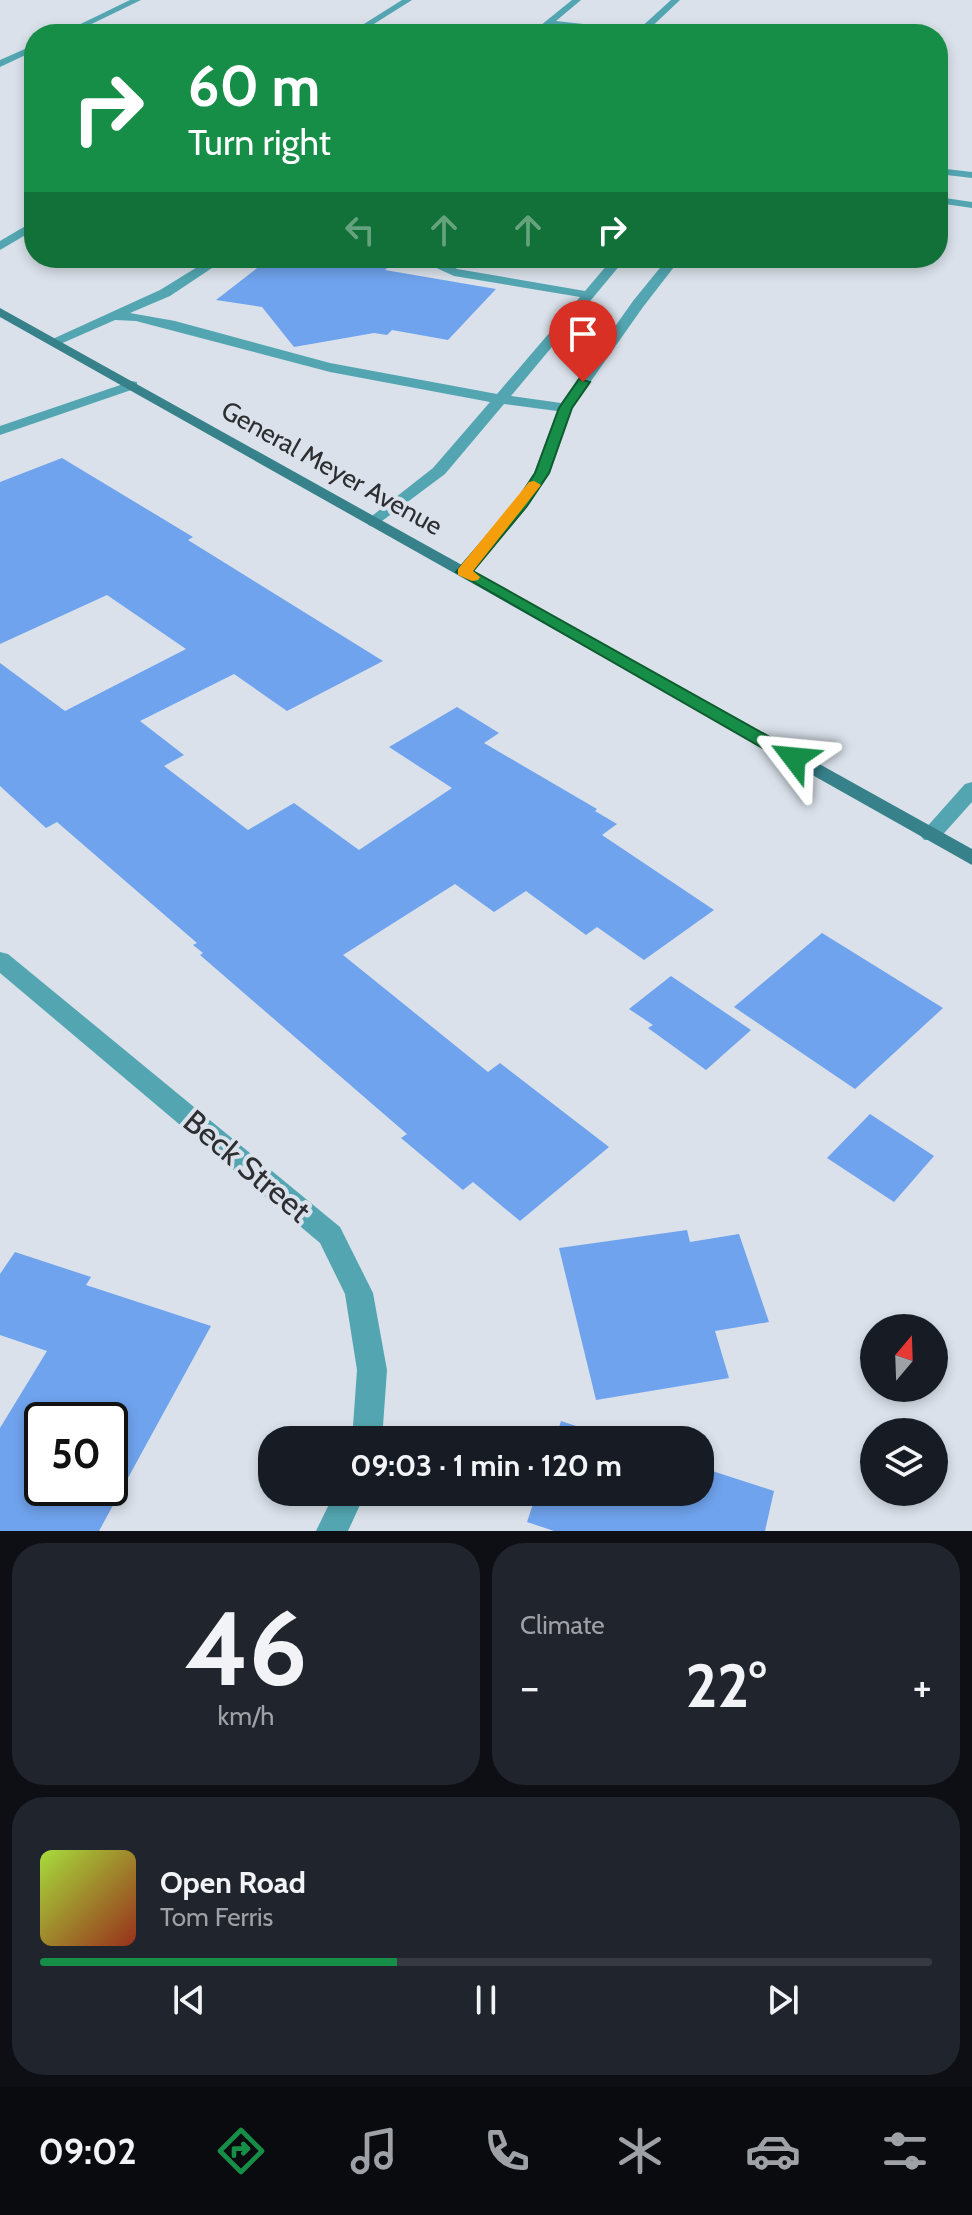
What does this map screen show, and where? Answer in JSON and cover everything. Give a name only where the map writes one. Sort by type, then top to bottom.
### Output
[{"type":"main road","name":"General Meyer Avenue","points":[[0,312],[972,858]]},
{"type":"street","points":[[85,24],[137,0]]},
{"type":"street","points":[[368,24],[408,0]]},
{"type":"street","points":[[547,23],[577,0]]},
{"type":"street","points":[[650,24],[676,0]]},
{"type":"street","points":[[547,23],[556,24]]},
{"type":"street","points":[[0,64],[24,53]]},
{"type":"street","points":[[948,172],[972,175]]},
{"type":"street","points":[[948,201],[972,205]]},
{"type":"street","points":[[0,246],[24,231]]},
{"type":"street","points":[[53,342],[165,293],[205,268]]},
{"type":"street","points":[[446,268],[454,272],[589,295]]},
{"type":"street","points":[[374,522],[439,471],[612,268]]},
{"type":"street","points":[[464,572],[522,503],[542,473],[565,408],[667,268]]},
{"type":"street","points":[[117,316],[177,323],[250,348],[354,372],[502,400],[565,408]]},
{"type":"street","points":[[0,431],[132,385]]},
{"type":"street","points":[[931,835],[972,789]]},
{"type":"street","name":"Beck Street","points":[[0,960],[330,1235],[359,1293],[372,1370],[368,1426]]},
{"type":"street","points":[[332,1531],[344,1506]]},
{"type":"building","points":[[257,268],[387,268],[385,270],[496,289],[448,340],[392,330],[387,335],[374,333],[294,347],[262,307],[216,300]]},
{"type":"building","points":[[62,458],[193,537],[188,540],[383,661],[287,711],[234,674],[140,721],[184,755],[164,766],[248,830],[294,803],[359,850],[452,788],[389,747],[457,707],[499,733],[484,743],[597,809],[595,811],[617,824],[602,835],[714,910],[644,960],[597,927],[586,935],[526,891],[494,912],[455,884],[343,955],[488,1072],[500,1063],[609,1147],[520,1221],[473,1182],[463,1190],[401,1138],[407,1134],[200,955],[203,953],[193,945],[197,943],[57,822],[46,828],[0,786],[0,663],[65,711],[186,649],[107,595],[0,644],[0,482]]},
{"type":"building","points":[[822,933],[943,1008],[855,1089],[734,1007]]},
{"type":"building","points":[[671,976],[751,1030],[706,1070],[648,1028],[653,1025],[629,1009]]},
{"type":"building","points":[[870,1114],[934,1156],[894,1202],[827,1158]]},
{"type":"building","points":[[687,1230],[690,1242],[739,1234],[769,1322],[715,1331],[729,1378],[596,1400],[559,1248]]},
{"type":"building","points":[[15,1252],[91,1277],[86,1285],[211,1326],[128,1478],[128,1402],[24,1402],[24,1506],[113,1506],[99,1531],[0,1531],[0,1428],[47,1351],[0,1335],[0,1274]]},
{"type":"building","points":[[561,1421],[576,1426],[559,1426]]},
{"type":"building","points":[[714,1472],[774,1491],[765,1531],[554,1531],[527,1522],[532,1506],[714,1506]]},
{"type":"slow traffic","points":[[472,577],[464,572],[534,485]]},
{"type":"route","points":[[583,382],[565,408],[542,473],[522,503],[464,572],[794,758]]}]
